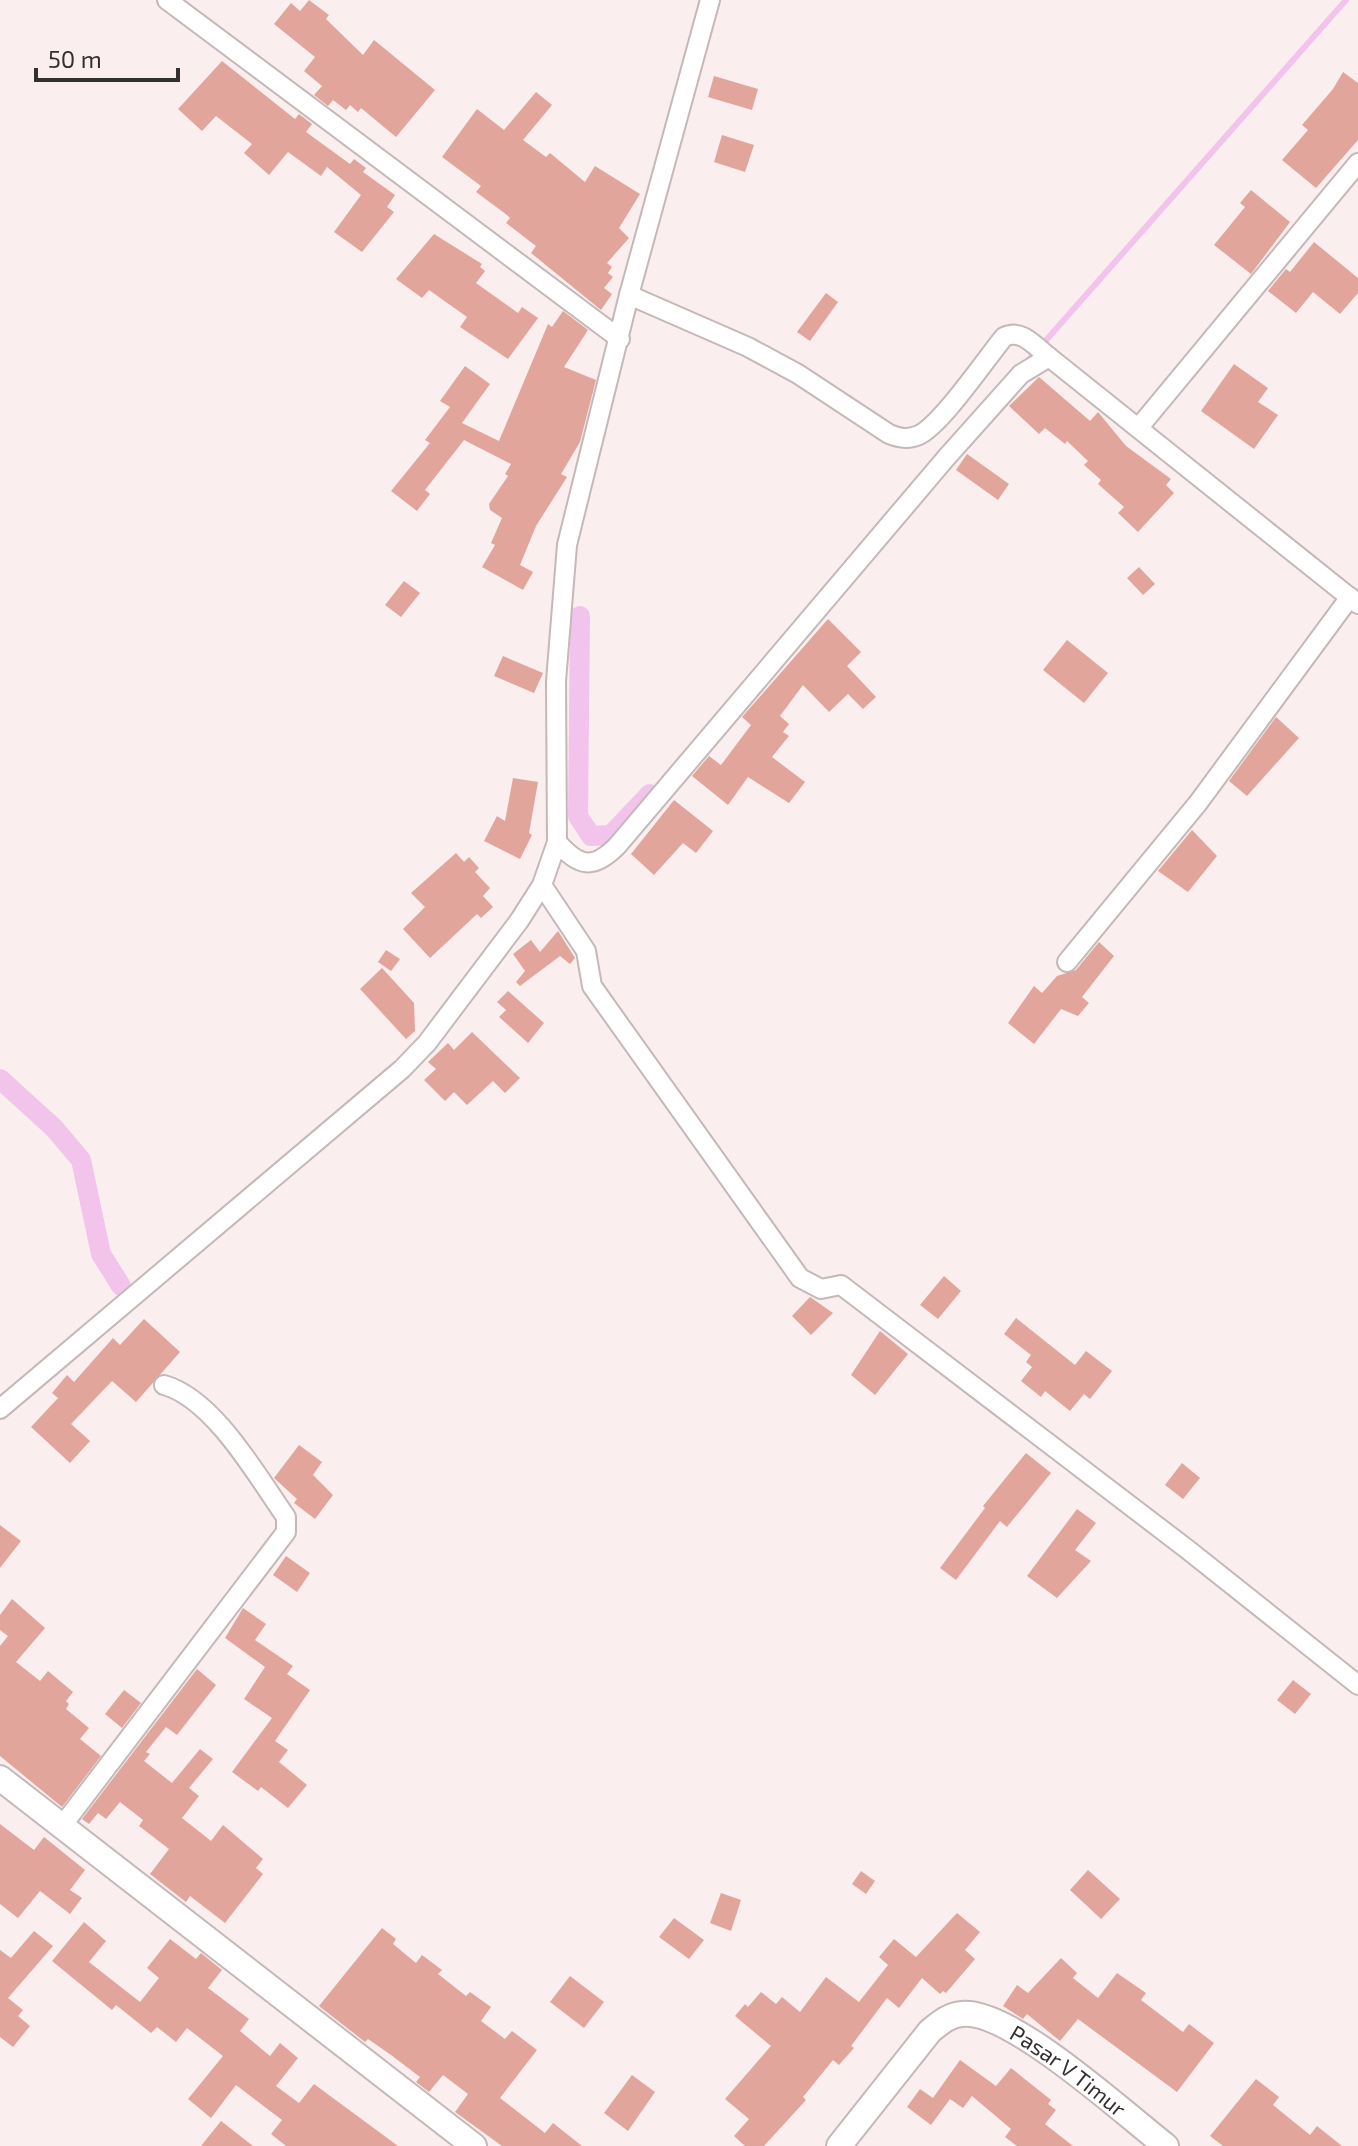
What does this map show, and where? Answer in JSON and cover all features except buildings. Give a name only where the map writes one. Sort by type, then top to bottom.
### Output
[{"type":"street","points":[[167,0],[620,339]]},
{"type":"street","points":[[0,1409],[157,1273],[402,1069],[444,1021],[542,885],[557,842],[556,681],[567,545],[629,295],[710,0]]},
{"type":"street","points":[[1140,426],[1358,163]]},
{"type":"street","points":[[629,295],[748,347],[798,374],[889,434],[903,439],[919,435],[934,423],[1004,337],[1011,333],[1026,339],[1140,426],[1354,601],[1198,803],[1067,962]]},
{"type":"street","points":[[557,842],[571,858],[588,863],[602,861],[852,572],[946,458],[1021,374],[1045,354]]},
{"type":"street","points":[[542,885],[586,951],[592,986],[800,1278],[821,1289],[841,1285],[1187,1549],[1358,1685]]},
{"type":"street","points":[[62,1826],[286,1532],[286,1517],[212,1417],[178,1389],[164,1385]]},
{"type":"street","points":[[0,1778],[474,2146]]},
{"type":"street","name":"Pasar V Timur","points":[[839,2146],[930,2031],[945,2019],[963,2013],[997,2020],[1024,2035],[1166,2146]]},
{"type":"waterway","points":[[1026,363],[1346,0]]},
{"type":"waterway","points":[[580,616],[578,816],[591,836],[611,835],[650,794]]},
{"type":"waterway","points":[[0,1079],[54,1128],[81,1160],[101,1254],[121,1286]]}]
